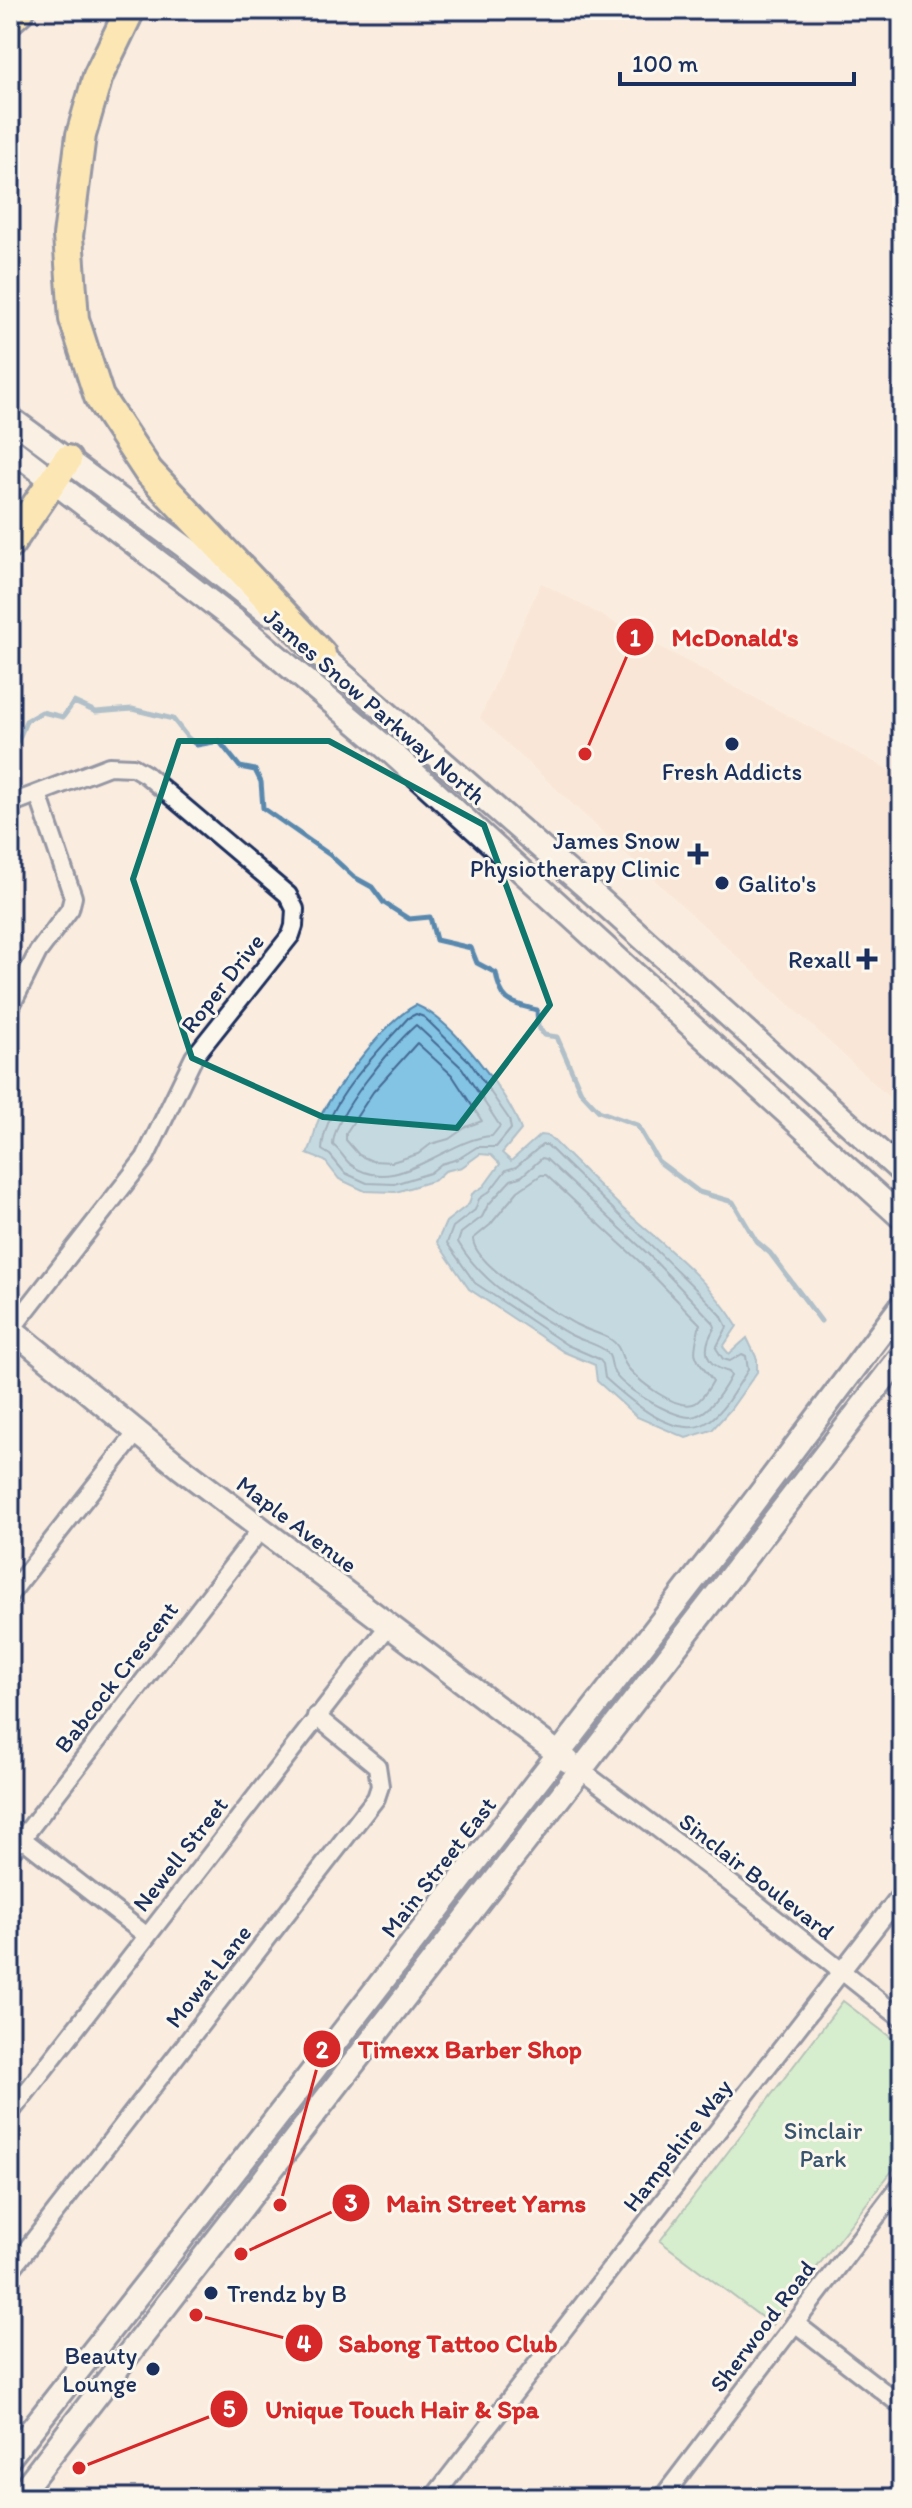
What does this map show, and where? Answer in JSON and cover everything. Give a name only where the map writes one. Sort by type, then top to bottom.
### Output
[{"type":"highway","points":[[10,19],[20,10]]},
{"type":"highway","points":[[130,10],[98,76],[81,135],[68,236],[74,319],[99,397],[148,471],[321,654]]},
{"type":"highway","points":[[10,544],[60,470]]},
{"type":"main road","name":"James Snow Parkway North","points":[[10,418],[60,470],[391,752],[902,1218]]},
{"type":"main road","name":"James Snow Parkway North","points":[[10,448],[60,470],[185,547],[321,654],[902,1172]]},
{"type":"main road","name":"Main Street East","points":[[10,2457],[277,2118],[902,1305]]},
{"type":"main road","name":"Maple Avenue","points":[[11,1329],[261,1529],[582,1771]]},
{"type":"main road","points":[[17,2498],[902,1355]]},
{"type":"street","name":"Roper Drive","points":[[10,804],[109,766],[133,767],[288,895],[295,909],[291,935],[194,1057],[145,1158],[11,1329]]},
{"type":"street","points":[[10,1008],[38,952],[70,909],[73,897],[38,794]]},
{"type":"street","points":[[10,1594],[138,1431]]},
{"type":"street","name":"Babcock Crescent","points":[[10,1854],[16,1834],[261,1529]]},
{"type":"street","name":"Newell Street","points":[[10,2113],[389,1625]]},
{"type":"street","name":"Mowat Lane","points":[[10,2271],[376,1798],[380,1786],[377,1766],[316,1716]]},
{"type":"street","name":"Sinclair Boulevard","points":[[582,1771],[902,2019]]},
{"type":"street","points":[[16,1834],[147,1936]]},
{"type":"street","name":"Hampshire Way","points":[[433,2498],[902,1893]]},
{"type":"street","name":"Sherwood Road","points":[[662,2498],[902,2183]]},
{"type":"street","points":[[795,2323],[902,2406]]},
{"type":"highlighted area","points":[[179,741],[329,741],[484,825],[550,1005],[457,1128],[323,1117],[192,1058],[133,879]]},
{"type":"shaded area","points":[[541,583],[902,777],[902,1109],[480,718]]},
{"type":"green space","name":"Sinclair Park","points":[[843,2001],[902,2046],[902,2158],[772,2325],[660,2241]]},
{"type":"water","points":[[416,1005],[430,1013],[462,1042],[505,1097],[521,1130],[502,1153],[511,1161],[540,1135],[549,1136],[713,1293],[737,1326],[723,1347],[729,1354],[747,1338],[757,1359],[757,1372],[712,1430],[686,1438],[637,1417],[597,1381],[595,1365],[564,1352],[469,1289],[437,1242],[446,1222],[469,1204],[472,1194],[484,1186],[500,1164],[491,1155],[480,1154],[462,1167],[445,1171],[435,1180],[396,1192],[365,1191],[339,1179],[325,1161],[307,1154],[319,1119],[349,1073],[376,1039]]},
{"type":"waterway","points":[[10,740],[18,741],[26,721],[42,712],[63,717],[74,702],[96,712],[132,709],[173,719],[197,745],[219,741],[240,767],[255,770],[261,782],[263,808],[330,855],[354,877],[372,887],[384,903],[409,919],[430,917],[436,940],[471,948],[477,963],[496,973],[504,996],[537,1010],[538,1026],[544,1035],[557,1037],[581,1092],[599,1111],[637,1125],[658,1161],[699,1192],[733,1202],[756,1241],[770,1253],[821,1321]]},
{"type":"place","name":"Fresh Addicts","points":[[732,744]]},
{"type":"place","name":"McDonald's","points":[[585,754]]},
{"type":"place","name":"James Snow Physiotherapy Clinic","points":[[698,854]]},
{"type":"place","name":"Galito's","points":[[722,883]]},
{"type":"place","name":"Rexall","points":[[867,959]]},
{"type":"place","name":"Timexx Barber Shop","points":[[280,2205]]},
{"type":"place","name":"Main Street Yarns","points":[[241,2254]]},
{"type":"place","name":"Trendz by B","points":[[211,2293]]},
{"type":"place","name":"Sabong Tattoo Club","points":[[196,2315]]},
{"type":"place","name":"Beauty Lounge","points":[[153,2369]]},
{"type":"place","name":"Unique Touch Hair & Spa","points":[[79,2468]]}]
